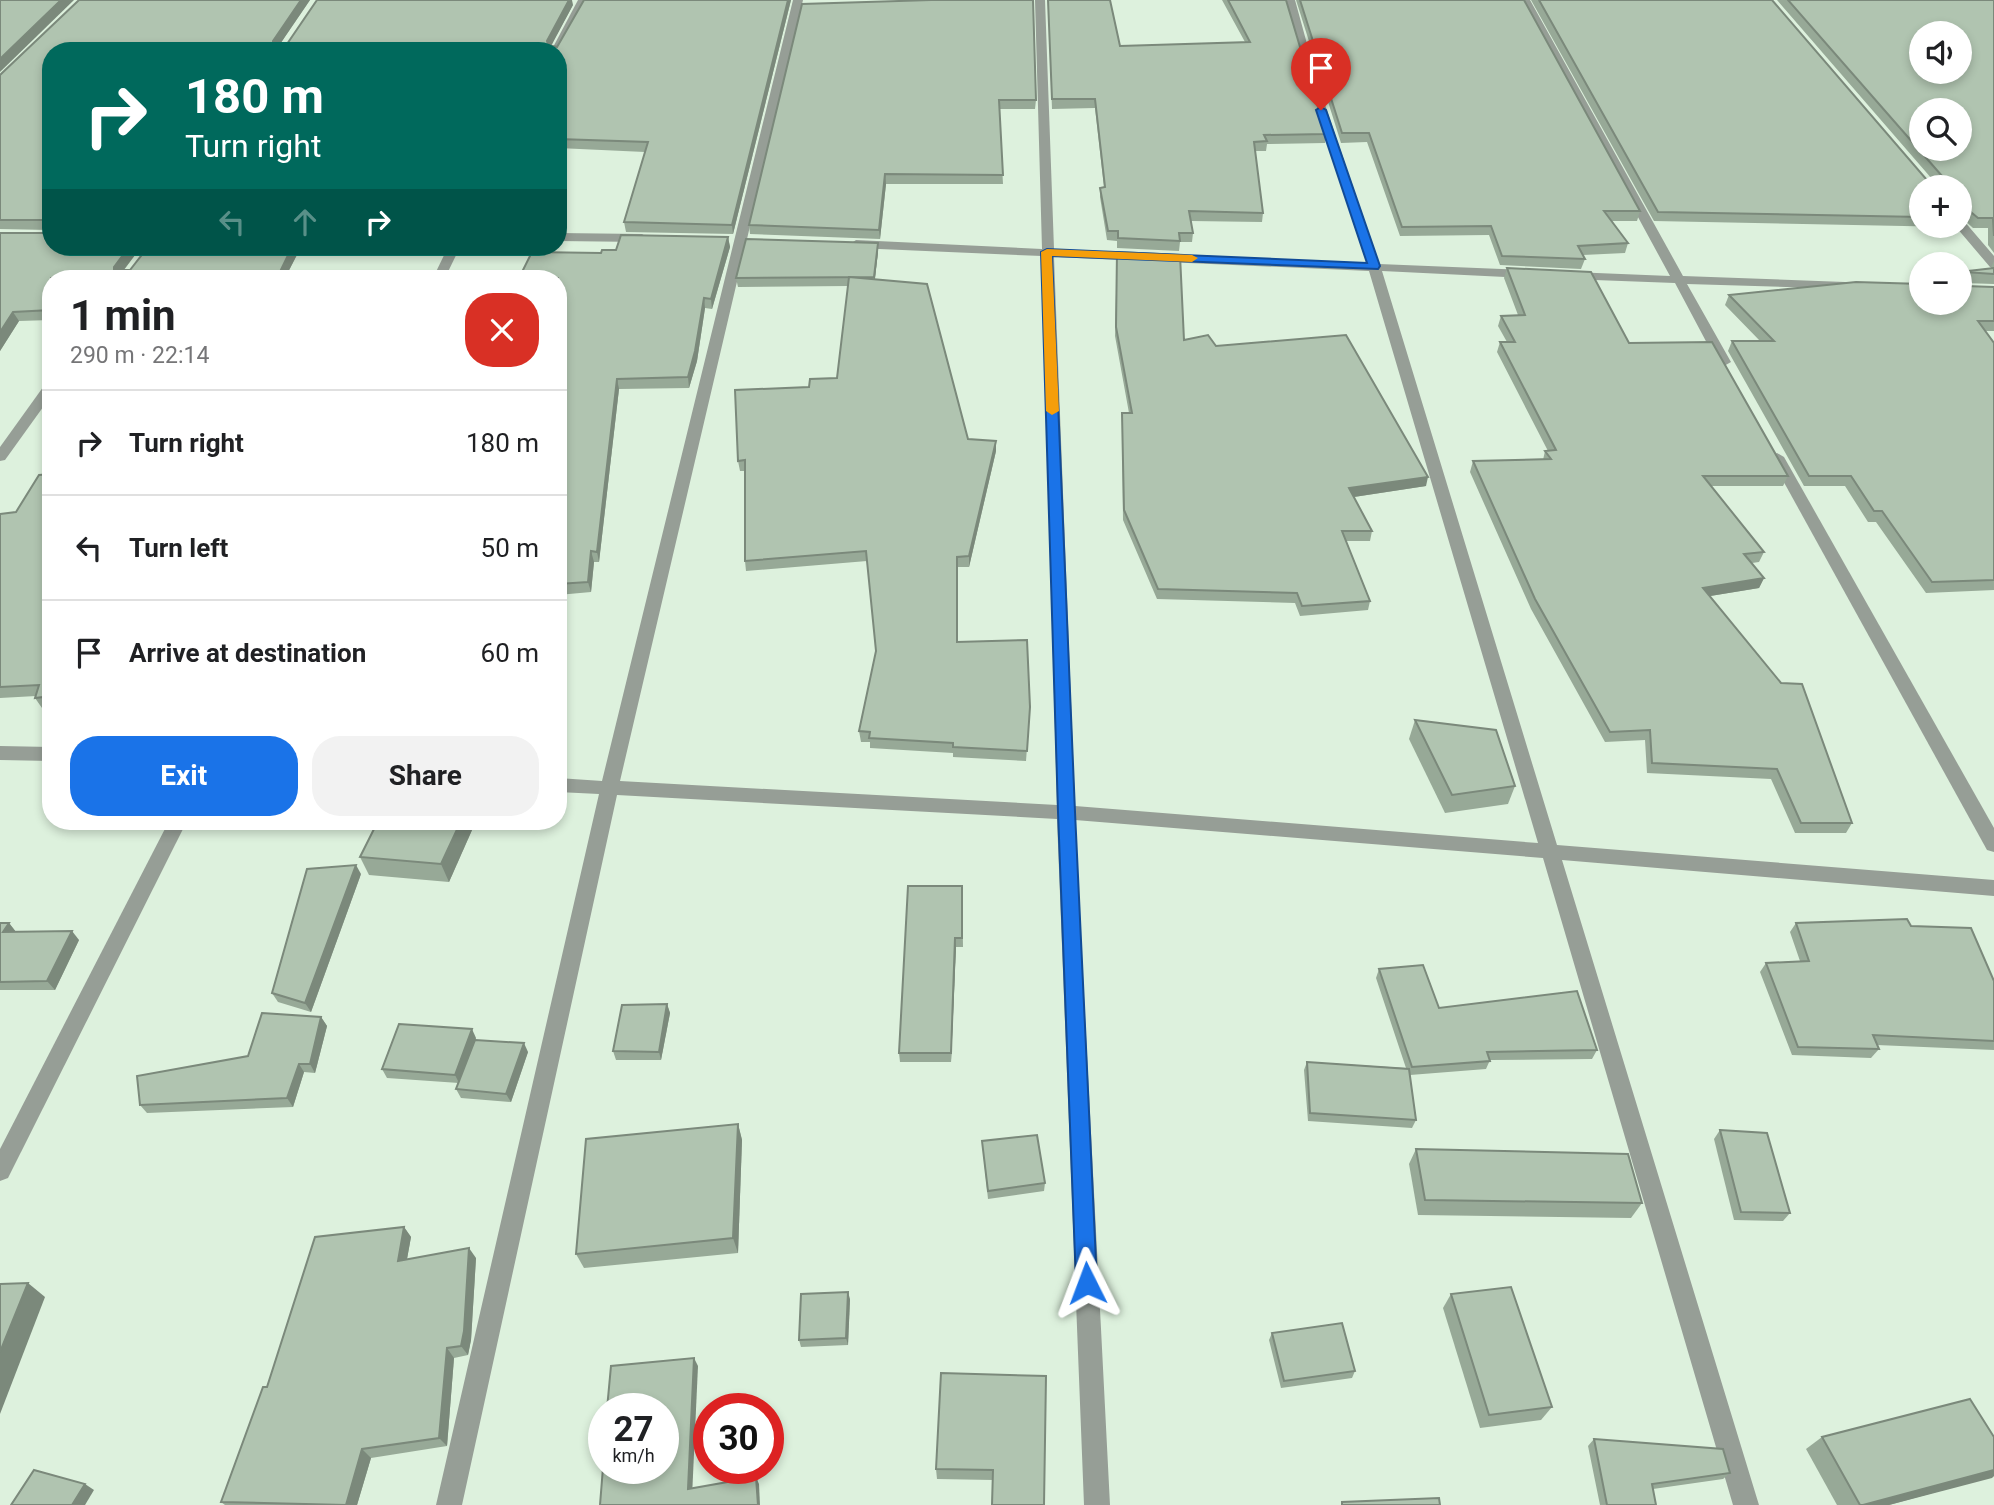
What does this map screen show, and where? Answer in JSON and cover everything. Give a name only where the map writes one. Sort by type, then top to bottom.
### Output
[{"type":"street","points":[[561,42],[583,0]]},
{"type":"street","points":[[449,1505],[609,789],[798,0]]},
{"type":"street","points":[[1041,0],[1066,812],[1097,1505]]},
{"type":"street","points":[[1290,0],[1312,84],[1374,266],[1547,850],[1746,1505]]},
{"type":"street","points":[[1525,0],[1732,377]]},
{"type":"street","points":[[567,237],[650,238]]},
{"type":"street","points":[[1972,238],[1994,264]]},
{"type":"street","points":[[838,243],[1540,274]]},
{"type":"street","points":[[1554,275],[1854,286]]},
{"type":"street","points":[[0,457],[42,399]]},
{"type":"street","points":[[1772,449],[1994,845]]},
{"type":"street","points":[[0,753],[42,754]]},
{"type":"street","points":[[567,786],[1066,812],[1994,888]]},
{"type":"street","points":[[0,1171],[173,830]]},
{"type":"building","points":[[0,0],[61,0],[0,59]]},
{"type":"building","points":[[79,0],[301,0],[273,42],[42,42],[42,220],[0,220],[0,75]]},
{"type":"building","points":[[317,0],[569,0],[547,41],[288,42]]},
{"type":"building","points":[[584,0],[788,0],[732,225],[624,222],[648,142],[567,139],[567,42],[560,42]]},
{"type":"building","points":[[1033,0],[1036,100],[999,100],[1003,175],[885,174],[879,230],[749,225],[802,4]]},
{"type":"building","points":[[1048,0],[1110,0],[1120,46],[1250,42],[1228,0],[1286,0],[1326,134],[1264,135],[1267,141],[1254,142],[1263,213],[1189,211],[1193,233],[1179,233],[1180,241],[1118,238],[1118,231],[1108,231],[1100,188],[1105,187],[1095,99],[1052,99]]},
{"type":"building","points":[[1300,0],[1524,0],[1640,211],[1604,211],[1628,243],[1578,246],[1585,259],[1502,256],[1491,226],[1402,227],[1369,133],[1342,133]]},
{"type":"building","points":[[1539,0],[1772,0],[1923,175],[1909,175],[1909,217],[1658,212]]},
{"type":"building","points":[[1788,0],[1994,0],[1994,236],[1993,218],[1978,218],[1972,213],[1972,175],[1941,175],[1929,161],[1972,161],[1972,98],[1909,98],[1909,138]]},
{"type":"building","points":[[0,233],[42,233],[42,256],[122,256],[114,270],[42,270],[42,310],[13,312],[0,332]]},
{"type":"building","points":[[621,235],[728,237],[711,299],[704,298],[688,377],[617,379],[597,552],[591,551],[588,582],[567,583],[567,270],[523,270],[530,256],[567,256],[567,253],[601,253],[602,250],[616,250]]},
{"type":"building","points":[[746,239],[878,243],[874,277],[736,278]]},
{"type":"building","points":[[1117,252],[1180,255],[1184,340],[1208,335],[1216,346],[1346,335],[1428,477],[1349,488],[1372,531],[1342,531],[1370,601],[1302,606],[1297,593],[1158,589],[1124,510],[1122,413],[1132,413],[1116,327]]},
{"type":"building","points":[[141,256],[288,256],[281,270],[130,270]]},
{"type":"building","points":[[1507,268],[1591,272],[1629,343],[1712,342],[1788,476],[1703,476],[1764,552],[1744,554],[1764,578],[1703,588],[1781,683],[1802,684],[1852,823],[1801,823],[1777,769],[1652,763],[1650,730],[1610,732],[1535,599],[1473,461],[1551,459],[1545,451],[1556,450],[1500,342],[1515,342],[1501,316],[1525,315]]},
{"type":"building","points":[[1994,268],[1994,274],[1972,272]]},
{"type":"building","points":[[849,277],[927,284],[968,439],[996,441],[969,556],[957,557],[957,642],[1027,640],[1030,707],[1027,751],[869,738],[870,732],[859,731],[876,651],[866,551],[745,561],[745,460],[738,461],[735,390],[809,387],[810,379],[837,378]]},
{"type":"building","points":[[1856,282],[1909,284],[1909,315],[1972,315],[1972,286],[1994,287],[1994,321],[1978,321],[1994,343],[1994,580],[1932,582],[1882,511],[1874,511],[1851,476],[1809,476],[1732,341],[1774,341],[1729,295]]},
{"type":"building","points":[[39,475],[42,475],[42,697],[35,698],[39,685],[0,687],[0,514],[16,512]]},
{"type":"building","points":[[1415,720],[1496,730],[1515,786],[1452,795]]},
{"type":"building","points":[[374,830],[457,830],[441,864],[360,857]]},
{"type":"building","points":[[356,865],[305,1003],[272,993],[307,869]]},
{"type":"building","points":[[908,886],[962,886],[962,938],[955,938],[951,1053],[899,1053]]},
{"type":"building","points":[[1907,919],[1911,926],[1971,928],[1994,981],[1994,1041],[1873,1035],[1879,1049],[1798,1047],[1766,963],[1809,961],[1796,923]]},
{"type":"building","points":[[0,923],[9,923],[3,932],[72,931],[47,981],[0,982]]},
{"type":"building","points":[[1423,965],[1439,1008],[1577,991],[1597,1050],[1487,1052],[1490,1061],[1412,1067],[1379,969]]},
{"type":"building","points":[[667,1004],[659,1052],[613,1051],[622,1005]]},
{"type":"building","points":[[262,1013],[321,1017],[310,1064],[299,1064],[287,1098],[140,1105],[137,1076],[248,1056]]},
{"type":"building","points":[[399,1024],[472,1029],[455,1075],[382,1069]]},
{"type":"building","points":[[475,1040],[524,1043],[506,1094],[456,1089]]},
{"type":"building","points":[[1307,1062],[1409,1069],[1416,1120],[1310,1113]]},
{"type":"building","points":[[738,1124],[733,1238],[576,1254],[586,1139]]},
{"type":"building","points":[[1720,1130],[1767,1133],[1790,1213],[1741,1212]]},
{"type":"building","points":[[1037,1135],[1045,1183],[988,1191],[982,1141]]},
{"type":"building","points":[[1416,1149],[1628,1154],[1642,1203],[1425,1200]]},
{"type":"building","points":[[404,1227],[398,1261],[469,1248],[464,1331],[461,1346],[447,1348],[439,1438],[362,1449],[346,1505],[221,1502],[263,1387],[267,1387],[315,1237]]},
{"type":"building","points":[[28,1283],[0,1352],[0,1284]]},
{"type":"building","points":[[1511,1287],[1552,1407],[1489,1415],[1451,1294]]},
{"type":"building","points":[[848,1292],[846,1338],[799,1340],[801,1294]]},
{"type":"building","points":[[1342,1323],[1355,1371],[1284,1381],[1272,1333]]},
{"type":"building","points":[[694,1358],[688,1489],[716,1484],[756,1484],[758,1505],[600,1505],[602,1484],[679,1484],[679,1393],[608,1393],[611,1366]]},
{"type":"building","points":[[941,1373],[1046,1376],[1044,1505],[992,1505],[993,1470],[936,1469]]},
{"type":"building","points":[[1970,1399],[1994,1437],[1994,1470],[1863,1505],[1860,1505],[1822,1437]]},
{"type":"building","points":[[1594,1439],[1723,1449],[1730,1473],[1652,1484],[1656,1505],[1607,1505]]},
{"type":"building","points":[[34,1470],[85,1484],[72,1505],[11,1505]]},
{"type":"building","points":[[1439,1498],[1440,1505],[1342,1505],[1342,1502]]},
{"type":"slow traffic","points":[[1052,411],[1047,252],[1192,258]]},
{"type":"route","points":[[1087,1283],[1066,812],[1047,252],[1374,266],[1321,110]]}]
